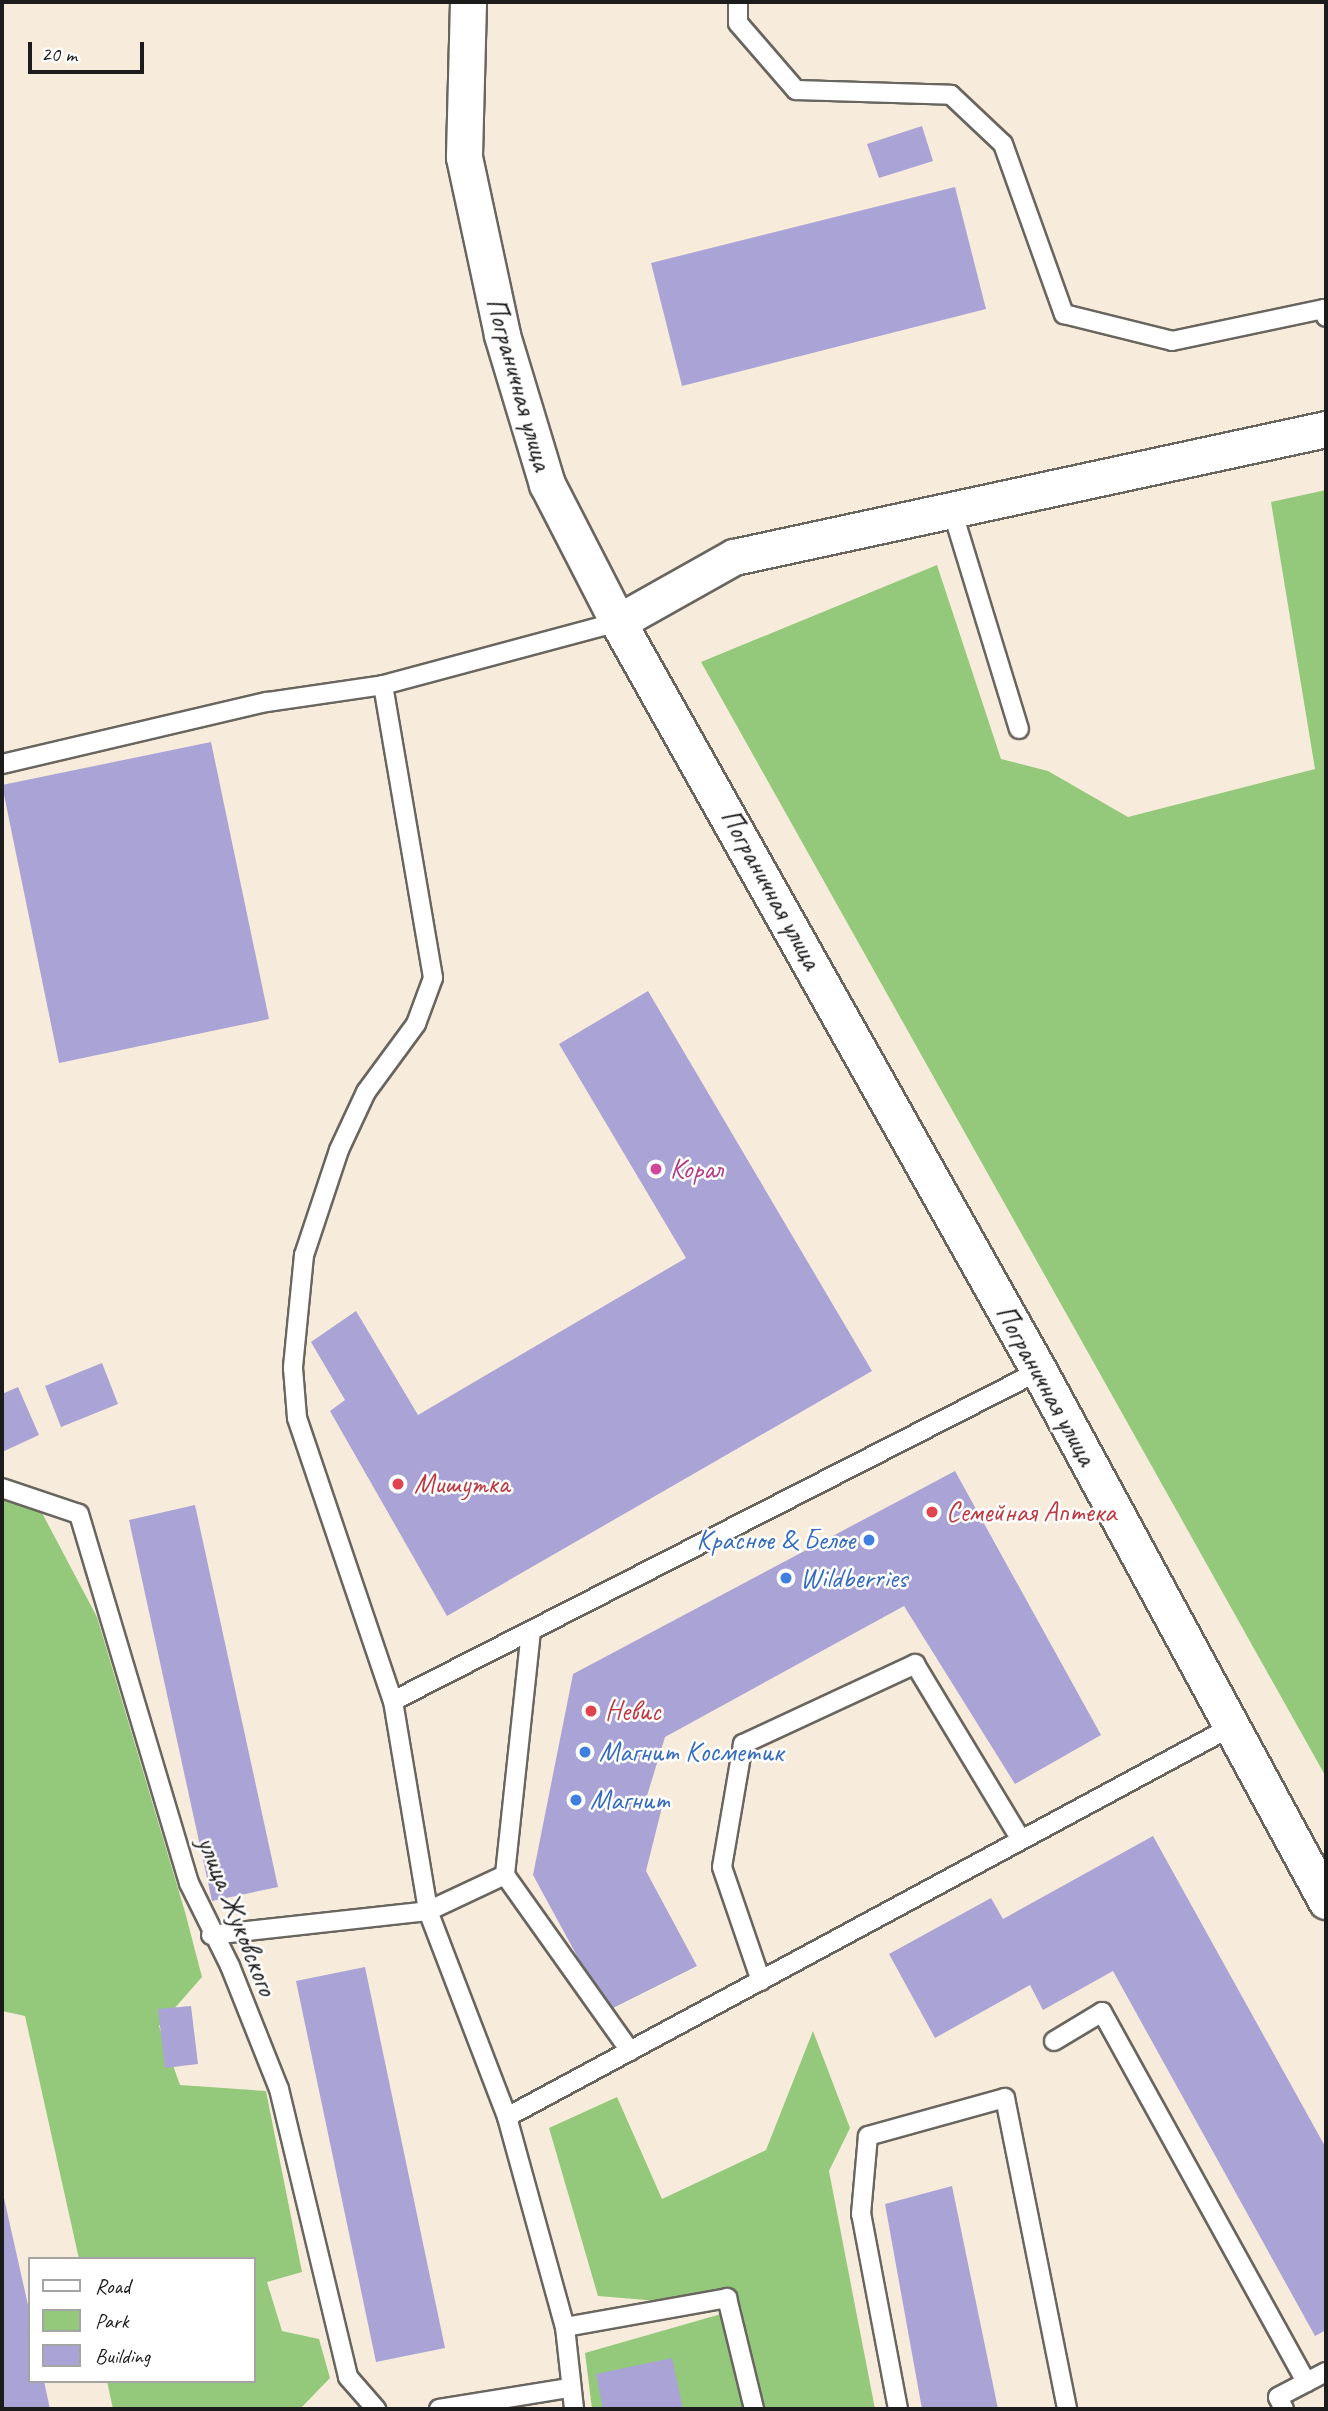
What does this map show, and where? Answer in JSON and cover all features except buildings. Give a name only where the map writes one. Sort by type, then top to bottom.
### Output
[{"type":"street","name":"Пограничная улица","points":[[467,2],[464,157],[502,335],[547,485],[618,622],[1039,1371],[1326,1901]]},
{"type":"street","points":[[618,622],[734,557],[1326,429]]},
{"type":"lane","points":[[738,2],[738,23],[796,90],[951,95],[1003,144],[1064,314],[1172,341],[1324,309],[1326,317]]},
{"type":"lane","points":[[952,510],[1019,729]]},
{"type":"lane","points":[[2,764],[267,702],[383,685],[618,622]]},
{"type":"lane","points":[[383,685],[433,978],[416,1024],[366,1092],[339,1150],[304,1255],[293,1368],[296,1418],[393,1701],[428,1911],[507,2117],[565,2327],[569,2388],[574,2409]]},
{"type":"lane","points":[[393,1701],[1039,1371]]},
{"type":"lane","name":"улица Жуковского","points":[[2,1488],[79,1514],[189,1882],[211,1936],[230,1966],[279,2089],[348,2377],[376,2409]]},
{"type":"lane","points":[[531,1631],[505,1875],[630,2051]]},
{"type":"lane","points":[[761,1981],[722,1867],[743,1744],[915,1664],[1021,1840]]},
{"type":"lane","points":[[507,2117],[1233,1726]]},
{"type":"lane","points":[[211,1936],[428,1911],[505,1875]]},
{"type":"lane","points":[[1054,2041],[1102,2012],[1306,2382]]},
{"type":"lane","points":[[898,2409],[861,2214],[868,2136],[1005,2098],[1067,2409]]},
{"type":"lane","points":[[565,2327],[727,2298],[754,2409]]},
{"type":"lane","points":[[1284,2409],[1278,2397],[1326,2372]]},
{"type":"lane","points":[[439,2409],[569,2388]]},
{"type":"green space","points":[[1326,490],[1326,1777],[701,662],[937,565],[1001,759],[1048,771],[1128,817],[1315,769],[1271,502]]},
{"type":"green space","points":[[11,1499],[41,1511],[97,1617],[202,1977],[159,2026],[180,2085],[266,2091],[302,2272],[267,2282],[282,2331],[319,2339],[330,2378],[300,2409],[113,2409],[107,2383],[256,2383],[256,2257],[79,2257],[25,2016],[2,2011],[2,1501]]},
{"type":"green space","points":[[813,2031],[850,2128],[829,2171],[875,2409],[592,2409],[585,2353],[742,2308],[598,2296],[549,2128],[617,2097],[662,2199],[766,2150]]},
{"type":"place","name":"Корал","points":[[656,1169]]},
{"type":"place","name":"Мишутка","points":[[398,1484]]},
{"type":"place","name":"Семейная Аптека","points":[[932,1512]]},
{"type":"place","name":"Красное & Белое","points":[[869,1540]]},
{"type":"place","name":"Wildberries","points":[[786,1578]]},
{"type":"place","name":"Невис","points":[[591,1711]]},
{"type":"place","name":"Магнит Косметик","points":[[585,1752]]},
{"type":"place","name":"Магнит","points":[[576,1800]]}]
